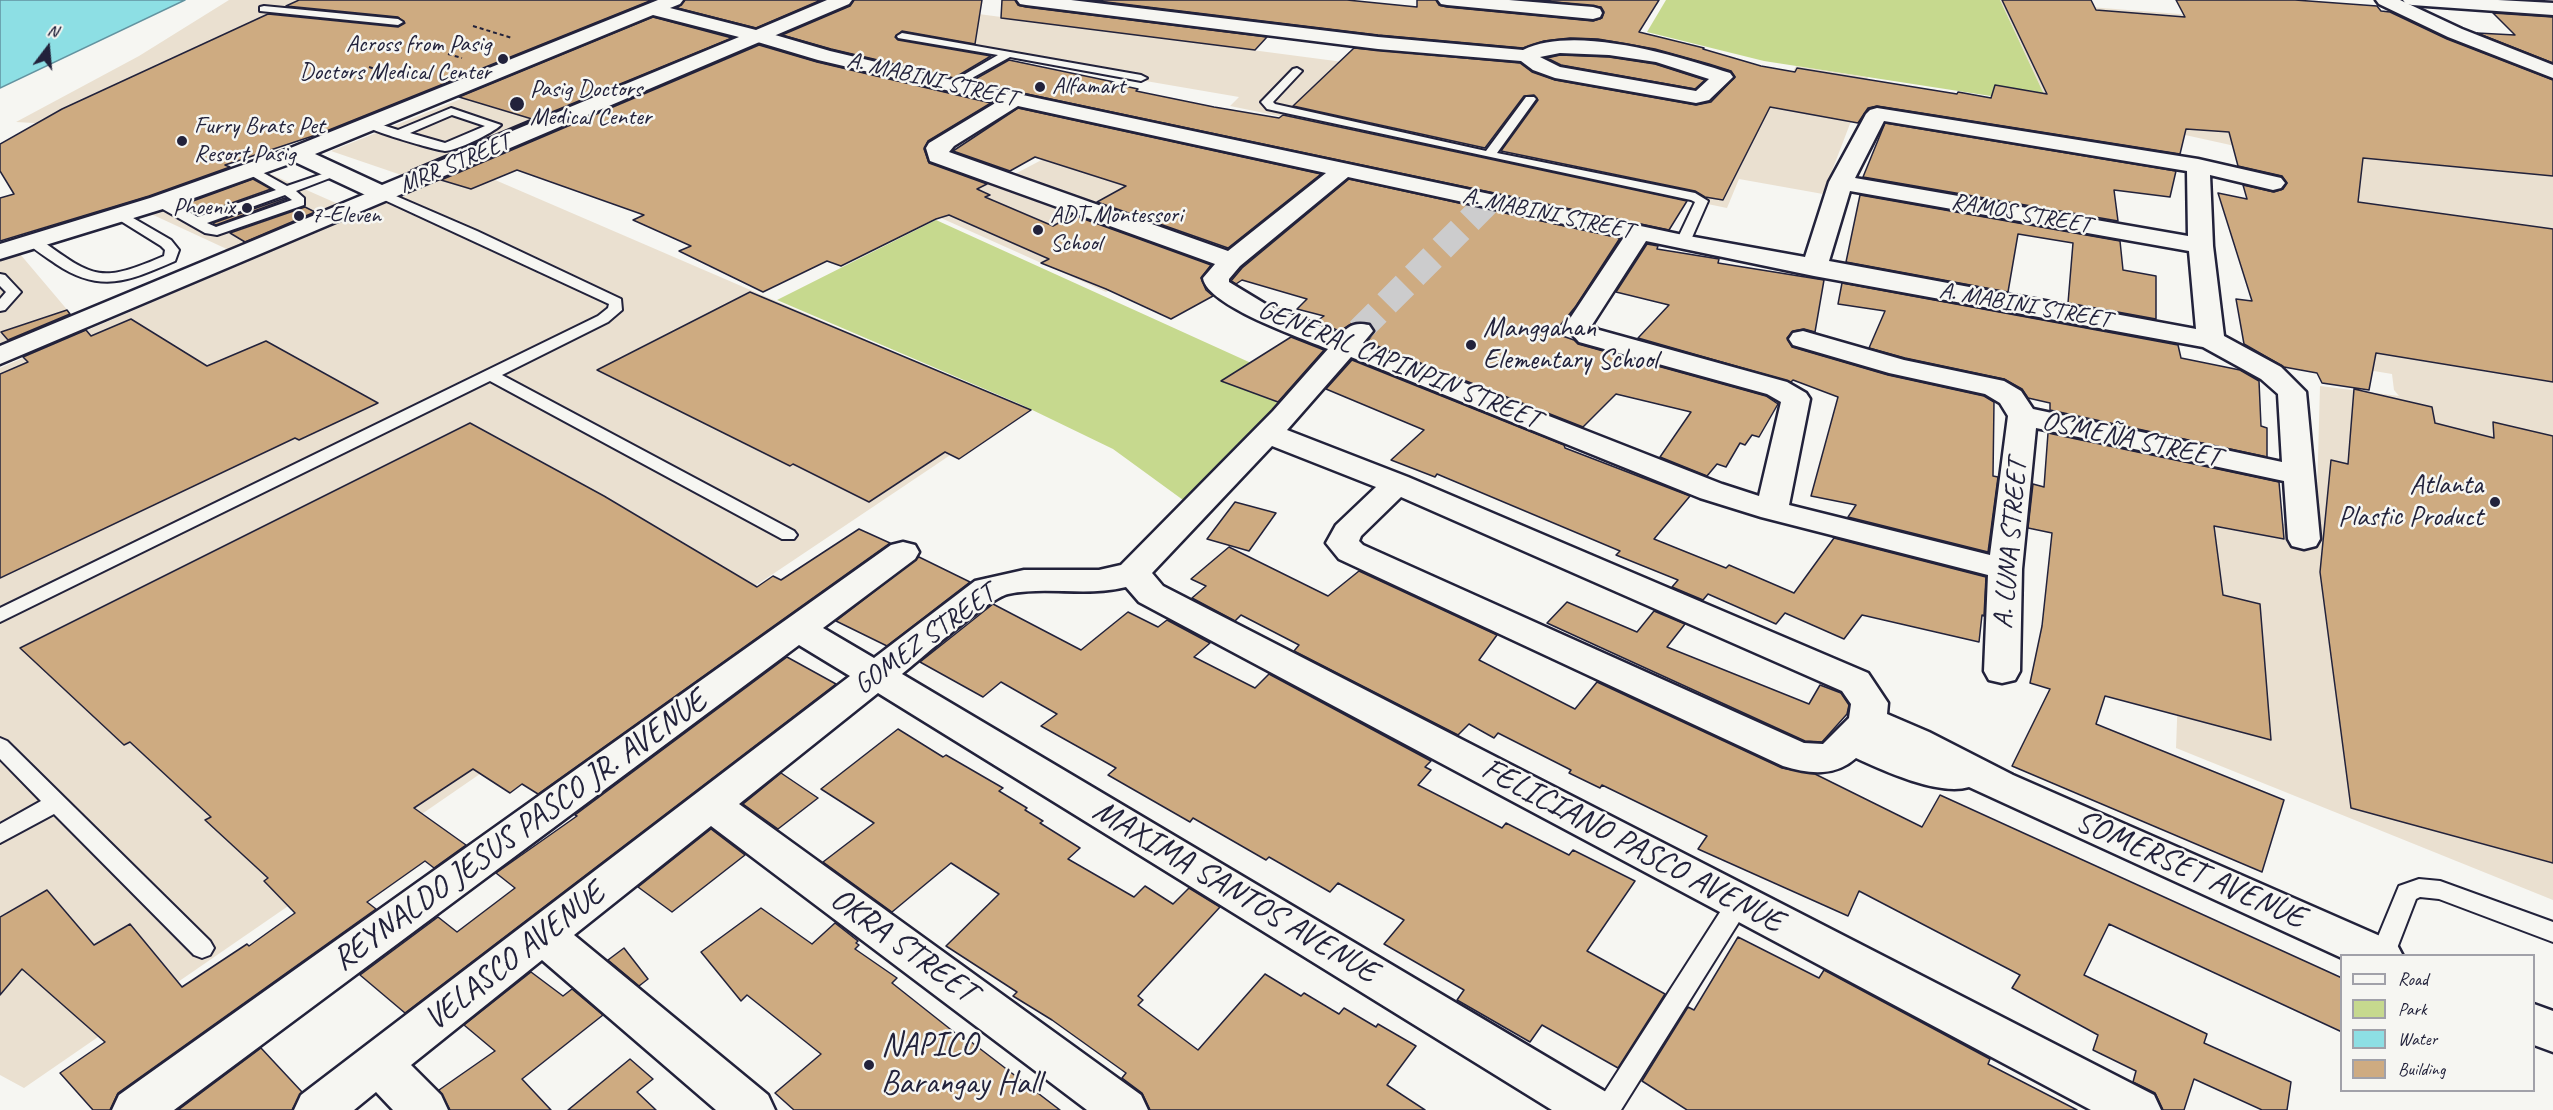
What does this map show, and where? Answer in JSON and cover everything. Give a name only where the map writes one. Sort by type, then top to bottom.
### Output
[{"type":"street","points":[[0,252],[158,203],[370,125],[445,103],[674,0]]},
{"type":"street","name":"MRR STREET","points":[[0,356],[843,0]]},
{"type":"street","points":[[1026,0],[1378,42],[1526,56],[1540,66],[1555,72],[1696,97],[1702,96],[1723,77],[1659,57],[1609,49],[1560,47],[1539,49],[1526,56]]},
{"type":"street","points":[[1447,0],[1595,11]]},
{"type":"street","points":[[2385,0],[2494,49],[2553,72]]},
{"type":"street","points":[[2412,0],[2553,9]]},
{"type":"street","name":"A. MABINI STREET","points":[[652,9],[825,56],[952,86],[1343,170],[1814,268],[2211,340],[2271,373],[2292,392],[2304,539]]},
{"type":"street","points":[[2494,49],[2553,52]]},
{"type":"street","points":[[1016,99],[946,141],[937,148],[938,156],[1231,261],[1343,170]]},
{"type":"street","points":[[1814,268],[1841,182],[1877,114],[2198,166],[2273,183]]},
{"type":"street","points":[[296,154],[382,194]]},
{"type":"street","points":[[2198,166],[2201,246],[2211,340]]},
{"type":"street","name":"RAMOS STREET","points":[[1841,182],[2201,246]]},
{"type":"street","points":[[1640,233],[1578,326],[1589,336],[1777,388],[1796,399],[1772,510]]},
{"type":"street","name":"GENERAL CAPINPIN STREET","points":[[1231,261],[1216,278],[1216,285],[1258,311],[1352,338],[1711,491],[1772,510],[2005,569]]},
{"type":"street","points":[[1133,573],[1267,433],[1352,338]]},
{"type":"street","name":"OSMEÑA STREET","points":[[1803,339],[1899,367],[1994,387],[2011,397],[2023,416],[2298,475]]},
{"type":"street","name":"A. LUNA STREET","points":[[2002,671],[2005,569],[2023,416]]},
{"type":"street","points":[[1267,433],[1397,483],[1855,682],[1870,703],[1860,731],[1833,757],[1816,759],[1797,756],[1351,552],[1342,543],[1347,531],[1397,483]]},
{"type":"street","name":"REYNALDO JESUS PASCO JR. AVENUE","points":[[136,1110],[903,552]]},
{"type":"street","name":"GOMEZ STREET","points":[[710,804],[987,589],[1005,582],[1109,580],[1133,573]]},
{"type":"street","name":"FELICIANO PASCO AVENUE","points":[[1133,573],[1151,594],[2137,1110]]},
{"type":"street","name":"MAXIMA SANTOS AVENUE","points":[[799,629],[1594,1110]]},
{"type":"street","name":"SOMERSET AVENUE","points":[[1860,731],[1904,764],[2000,785],[2378,954]]},
{"type":"street","name":"VELASCO AVENUE","points":[[318,1110],[710,804]]},
{"type":"street","name":"OKRA STREET","points":[[710,804],[1124,1110]]},
{"type":"street","points":[[543,935],[751,1110]]},
{"type":"street","points":[[2535,1024],[2553,1032]]},
{"type":"street","points":[[379,1063],[424,1110]]},
{"type":"lane","points":[[264,9],[398,22]]},
{"type":"lane","points":[[902,36],[1141,78]]},
{"type":"lane","points":[[952,86],[1008,54]]},
{"type":"lane","points":[[1297,71],[1270,97],[1267,102],[1271,107],[1695,197],[1702,201],[1683,242]]},
{"type":"lane","points":[[1489,155],[1530,99]]},
{"type":"lane","points":[[370,125],[398,134],[445,147],[452,146],[495,125],[445,103],[398,134]]},
{"type":"lane","points":[[158,203],[173,208],[210,230],[226,230],[299,202],[298,198],[251,170]]},
{"type":"lane","points":[[285,191],[337,173]]},
{"type":"lane","points":[[0,616],[491,375],[603,319],[615,310],[616,302],[382,194]]},
{"type":"lane","points":[[33,241],[78,273],[95,279],[110,280],[133,275],[170,258],[172,250],[166,243],[121,214]]},
{"type":"lane","points":[[0,278],[14,292],[0,307]]},
{"type":"lane","points":[[491,375],[788,535]]},
{"type":"lane","points":[[0,746],[202,948]]},
{"type":"lane","points":[[0,834],[57,802]]},
{"type":"lane","points":[[2383,954],[2407,893],[2419,888],[2440,890],[2553,932]]},
{"type":"lane","points":[[1606,1110],[1739,902]]},
{"type":"shaded area","points":[[229,0],[491,0],[121,128],[16,122],[139,56]]},
{"type":"shaded area","points":[[2000,0],[2435,34],[2553,81],[2553,900],[2176,748],[2185,501],[2316,531],[2320,386],[2399,396],[2394,390],[2392,374],[2344,366],[2284,151],[2235,146],[2049,105]]},
{"type":"shaded area","points":[[910,5],[1533,87],[1687,115],[1695,101],[1714,105],[1777,100],[1796,66],[1868,77],[1823,194],[1739,179],[1727,208],[1230,106],[1239,97],[889,37]]},
{"type":"shaded area","name":"Pasig Doctors Medical Center","points":[[613,38],[692,57],[413,179],[331,151]]},
{"type":"shaded area","name":"ADT Montessori School","points":[[1070,145],[1228,187],[1159,228],[1013,175]]},
{"type":"shaded area","points":[[465,167],[1022,407],[673,641],[24,1088],[0,1075],[0,368]]},
{"type":"shaded area","points":[[268,173],[345,207],[231,251],[149,213]]},
{"type":"shaded area","name":"ADT Montessori School","points":[[974,178],[1173,254],[1106,292],[912,205]]},
{"type":"shaded area","points":[[20,254],[75,319],[0,350],[0,260]]},
{"type":"green space","points":[[1666,0],[2000,0],[2049,105],[1764,61],[1647,32]]},
{"type":"green space","points":[[936,220],[1304,387],[1194,508],[1113,449],[1022,405],[777,300]]},
{"type":"water","points":[[0,0],[185,0],[0,88]]},
{"type":"building","points":[[299,0],[652,0],[319,134],[225,165],[230,167],[149,196],[0,241],[0,198],[14,194],[0,171],[0,144],[62,109],[268,14],[398,27],[405,23],[398,17],[286,6]]},
{"type":"building","points":[[685,0],[821,0],[756,28],[677,8]]},
{"type":"building","points":[[854,0],[982,0],[975,44],[902,31],[895,37],[898,40],[991,56],[954,78],[782,35],[850,6]]},
{"type":"building","points":[[1002,0],[1015,0],[1018,5],[1026,7],[1267,37],[1255,50],[1001,18]]},
{"type":"building","points":[[1090,0],[1347,0],[1417,7],[1417,0],[1436,0],[1439,5],[1447,7],[1593,21],[1602,18],[1604,12],[1601,7],[1536,0],[1659,0],[1639,32],[1704,48],[1761,66],[1795,72],[1797,68],[1991,98],[1995,85],[2047,94],[2002,0],[2091,0],[2096,10],[2185,17],[2176,0],[2295,0],[2377,6],[2381,11],[2390,12],[2447,39],[2553,80],[2553,176],[2363,158],[2358,202],[2553,229],[2553,382],[2376,353],[2369,390],[2322,383],[2317,373],[2284,367],[2244,344],[2236,299],[2252,301],[2218,193],[2247,199],[2243,185],[2274,192],[2283,189],[2287,183],[2282,176],[2238,166],[2229,132],[2186,129],[2180,154],[1877,106],[1868,108],[1858,123],[1770,107],[1723,200],[1705,197],[1695,191],[1501,151],[1538,100],[1534,95],[1524,96],[1485,148],[1293,106],[1354,48],[1520,63],[1532,72],[1555,80],[1696,105],[1711,102],[1735,77],[1731,71],[1709,64],[1655,49],[1598,39],[1570,38],[1544,41],[1523,48],[1378,35]]},
{"type":"building","points":[[2493,13],[2553,17],[2553,63],[2477,33],[2515,35]]},
{"type":"building","points":[[653,17],[732,38],[411,170],[532,119],[459,97]]},
{"type":"building","points":[[759,45],[817,62],[991,103],[928,141],[924,149],[929,163],[987,184],[977,189],[990,195],[985,197],[1053,226],[1073,215],[1211,265],[1201,278],[1206,290],[1213,296],[1171,319],[1106,289],[1041,263],[1049,259],[949,215],[936,219],[841,266],[827,261],[763,292],[679,251],[691,246],[633,220],[644,215],[517,170],[471,189],[441,180]]},
{"type":"building","points":[[1560,55],[1609,57],[1655,64],[1705,80],[1695,89],[1561,65],[1547,58]]},
{"type":"building","points":[[1009,60],[1114,82],[1111,83],[1138,89],[1136,91],[1279,118],[1283,115],[1687,201],[1669,230],[970,82]]},
{"type":"building","points":[[1018,108],[1321,174],[1228,248],[1097,202],[1126,186],[1035,157],[1010,171],[953,151]]},
{"type":"building","points":[[1885,123],[2176,171],[2170,197],[2114,190],[2118,221],[1863,177]]},
{"type":"building","points":[[253,179],[271,189],[198,215],[182,205]]},
{"type":"building","points":[[1349,179],[1620,238],[1576,306],[1554,333],[1574,340],[1578,344],[1766,396],[1778,404],[1759,437],[1752,435],[1745,445],[1740,443],[1726,467],[1717,464],[1707,476],[1660,457],[1691,412],[1616,394],[1583,427],[1367,342],[1375,331],[1369,323],[1353,323],[1340,331],[1315,322],[1324,316],[1297,309],[1307,299],[1242,280],[1236,284],[1231,281],[1242,268]]},
{"type":"building","points":[[1860,195],[2120,241],[2123,270],[2156,276],[2156,319],[2068,303],[2073,243],[2018,234],[2008,292],[1846,262]]},
{"type":"building","points":[[287,199],[216,225],[213,223]]},
{"type":"building","points":[[305,207],[315,212],[245,242],[230,233]]},
{"type":"building","points":[[1647,244],[1658,246],[1657,249],[1719,259],[1718,263],[1824,280],[1815,332],[1804,329],[1793,331],[1787,338],[1792,347],[1888,375],[1984,396],[1994,402],[1993,476],[1998,477],[1988,552],[1848,517],[1856,505],[1811,496],[1838,397],[1793,380],[1791,382],[1638,338],[1669,305],[1616,292]]},
{"type":"building","points":[[1842,283],[2178,345],[2181,358],[2240,370],[2259,381],[2261,426],[2267,428],[2267,457],[2050,410],[2050,403],[2028,398],[2022,389],[2004,379],[1869,348],[1885,311],[1838,304]]},
{"type":"building","points":[[750,292],[1031,410],[959,459],[945,452],[869,502],[793,464],[790,466],[597,370]]},
{"type":"building","points":[[67,310],[70,314],[8,340],[1,332]]},
{"type":"building","points":[[131,319],[207,366],[266,341],[378,403],[299,440],[295,438],[0,578],[0,374],[28,362],[23,357],[86,330],[91,336]]},
{"type":"building","points":[[1291,337],[1324,350],[1278,402],[1221,381]]},
{"type":"building","points":[[1352,360],[1564,445],[1565,448],[1690,496],[1654,539],[1726,568],[1729,565],[1794,593],[1834,538],[1986,577],[1984,616],[1982,615],[1979,642],[1862,615],[1844,639],[1785,613],[1776,624],[1708,594],[1703,600],[1672,587],[1678,580],[1616,555],[1620,551],[1437,474],[1435,477],[1391,460],[1424,430],[1326,389]]},
{"type":"building","points":[[2354,389],[2432,407],[2435,423],[2494,438],[2493,422],[2553,436],[2553,863],[2351,808],[2320,572],[2331,460],[2348,464]]},
{"type":"building","points":[[470,423],[604,496],[757,587],[773,576],[781,580],[859,529],[890,543],[538,794],[522,784],[510,793],[473,769],[414,808],[466,845],[434,868],[425,861],[367,902],[376,909],[118,1093],[110,1110],[93,1110],[60,1073],[105,1042],[22,969],[0,995],[0,917],[47,890],[94,945],[130,924],[182,987],[247,944],[249,946],[295,913],[264,881],[268,878],[205,820],[211,817],[130,742],[124,745],[20,648]]},
{"type":"building","points":[[2048,433],[2279,482],[2284,539],[2214,526],[2223,595],[2260,604],[2271,740],[2105,696],[2096,724],[2284,800],[2262,872],[2012,766],[2050,689],[2030,683],[2042,626],[2052,533],[2028,528],[2033,484],[2044,487]]},
{"type":"building","points":[[1235,502],[1276,513],[1249,551],[1207,539]]},
{"type":"building","points":[[1229,547],[1328,596],[1359,571],[1497,635],[1479,660],[1575,709],[1597,682],[1782,768],[1815,774],[1922,827],[1940,795],[2340,977],[2340,1031],[2109,924],[2084,975],[2207,1034],[2204,1043],[2291,1082],[2287,1110],[2262,1110],[2194,1079],[2184,1110],[2163,1110],[2155,1093],[2133,1082],[2136,1071],[2093,1050],[2098,1035],[2012,988],[2020,975],[1859,891],[1848,916],[1698,849],[1707,836],[1602,785],[1600,788],[1569,773],[1571,770],[1498,733],[1494,738],[1469,724],[1458,735],[1294,651],[1299,645],[1241,615],[1235,621],[1192,598],[1206,586],[1191,579]]},
{"type":"building","points":[[919,557],[970,582],[887,646],[836,621]]},
{"type":"building","points":[[1567,602],[1637,632],[1654,611],[1685,624],[1667,647],[1809,704],[1820,685],[1841,693],[1849,705],[1847,714],[1822,742],[1805,741],[1547,623]]},
{"type":"building","points":[[993,604],[1081,650],[1128,612],[1158,627],[1167,620],[1210,643],[1194,657],[1255,688],[1269,674],[1431,761],[1425,767],[1431,770],[1418,785],[1502,828],[1506,823],[1569,855],[1573,850],[1635,881],[1587,951],[1665,994],[1618,1068],[1542,1025],[1530,1042],[1457,1000],[1464,990],[1384,944],[1404,920],[1338,883],[1330,892],[1269,857],[1266,860],[1193,818],[1190,822],[1108,775],[1116,768],[1041,726],[1057,714],[1001,682],[983,697],[920,662]]},
{"type":"building","points":[[787,657],[836,684],[405,1013],[360,975],[438,917],[457,932],[515,888],[496,873],[577,816],[575,815]]},
{"type":"building","points":[[898,729],[943,757],[946,755],[1003,788],[999,791],[1027,808],[1025,810],[1043,821],[1040,823],[1080,848],[1068,859],[1134,897],[1145,886],[1173,904],[1189,888],[1220,907],[1138,996],[1143,1000],[1138,1005],[1198,1050],[1265,974],[1301,996],[1304,993],[1339,1014],[1344,1008],[1376,1027],[1378,1024],[1416,1046],[1387,1085],[1425,1110],[1150,1110],[1142,1093],[1122,1078],[1126,1073],[1052,1020],[1013,996],[1017,992],[946,946],[999,894],[951,863],[892,912],[823,862],[874,823],[821,789]]},
{"type":"building","points":[[781,773],[818,798],[778,829],[743,804]]},
{"type":"building","points":[[711,829],[745,855],[672,912],[638,887]]},
{"type":"building","points":[[761,908],[812,944],[835,923],[858,941],[856,943],[859,945],[855,949],[897,978],[892,983],[964,1040],[966,1038],[1060,1110],[794,1110],[775,1093],[821,1054],[747,995],[741,1001],[701,952]]},
{"type":"building","points":[[1738,937],[1819,978],[1824,970],[1990,1059],[1988,1064],[2077,1110],[1687,1110],[1642,1081],[1688,1007],[1694,1010]]},
{"type":"building","points":[[624,948],[648,979],[639,986],[608,960]]},
{"type":"building","points":[[531,972],[563,996],[572,989],[603,1015],[522,1079],[551,1110],[450,1110],[439,1090],[495,1051],[464,1025]]},
{"type":"building","points":[[261,1048],[302,1092],[292,1110],[178,1110]]},
{"type":"building","points":[[630,1059],[653,1079],[637,1092],[656,1110],[568,1110]]},
{"type":"waterway","points":[[2435,32],[2553,79]]},
{"type":"tunnel","points":[[1359,331],[1489,201]]},
{"type":"place","name":"Across from Pasig Doctors Medical Center","points":[[503,59]]},
{"type":"place","name":"Alfamart","points":[[1040,87]]},
{"type":"place","name":"Pasig Doctors Medical Center","points":[[517,104]]},
{"type":"place","name":"Furry Brats Pet Resort Pasig","points":[[182,141]]},
{"type":"place","name":"Phoenix","points":[[247,208]]},
{"type":"place","name":"7-Eleven","points":[[299,216]]},
{"type":"place","name":"ADT Montessori School","points":[[1038,230]]},
{"type":"place","name":"Manggahan Elementary School","points":[[1471,345]]},
{"type":"place","name":"Atlanta Plastic Product","points":[[2495,502]]},
{"type":"place","name":"NAPICO Barangay Hall","points":[[869,1065]]}]
